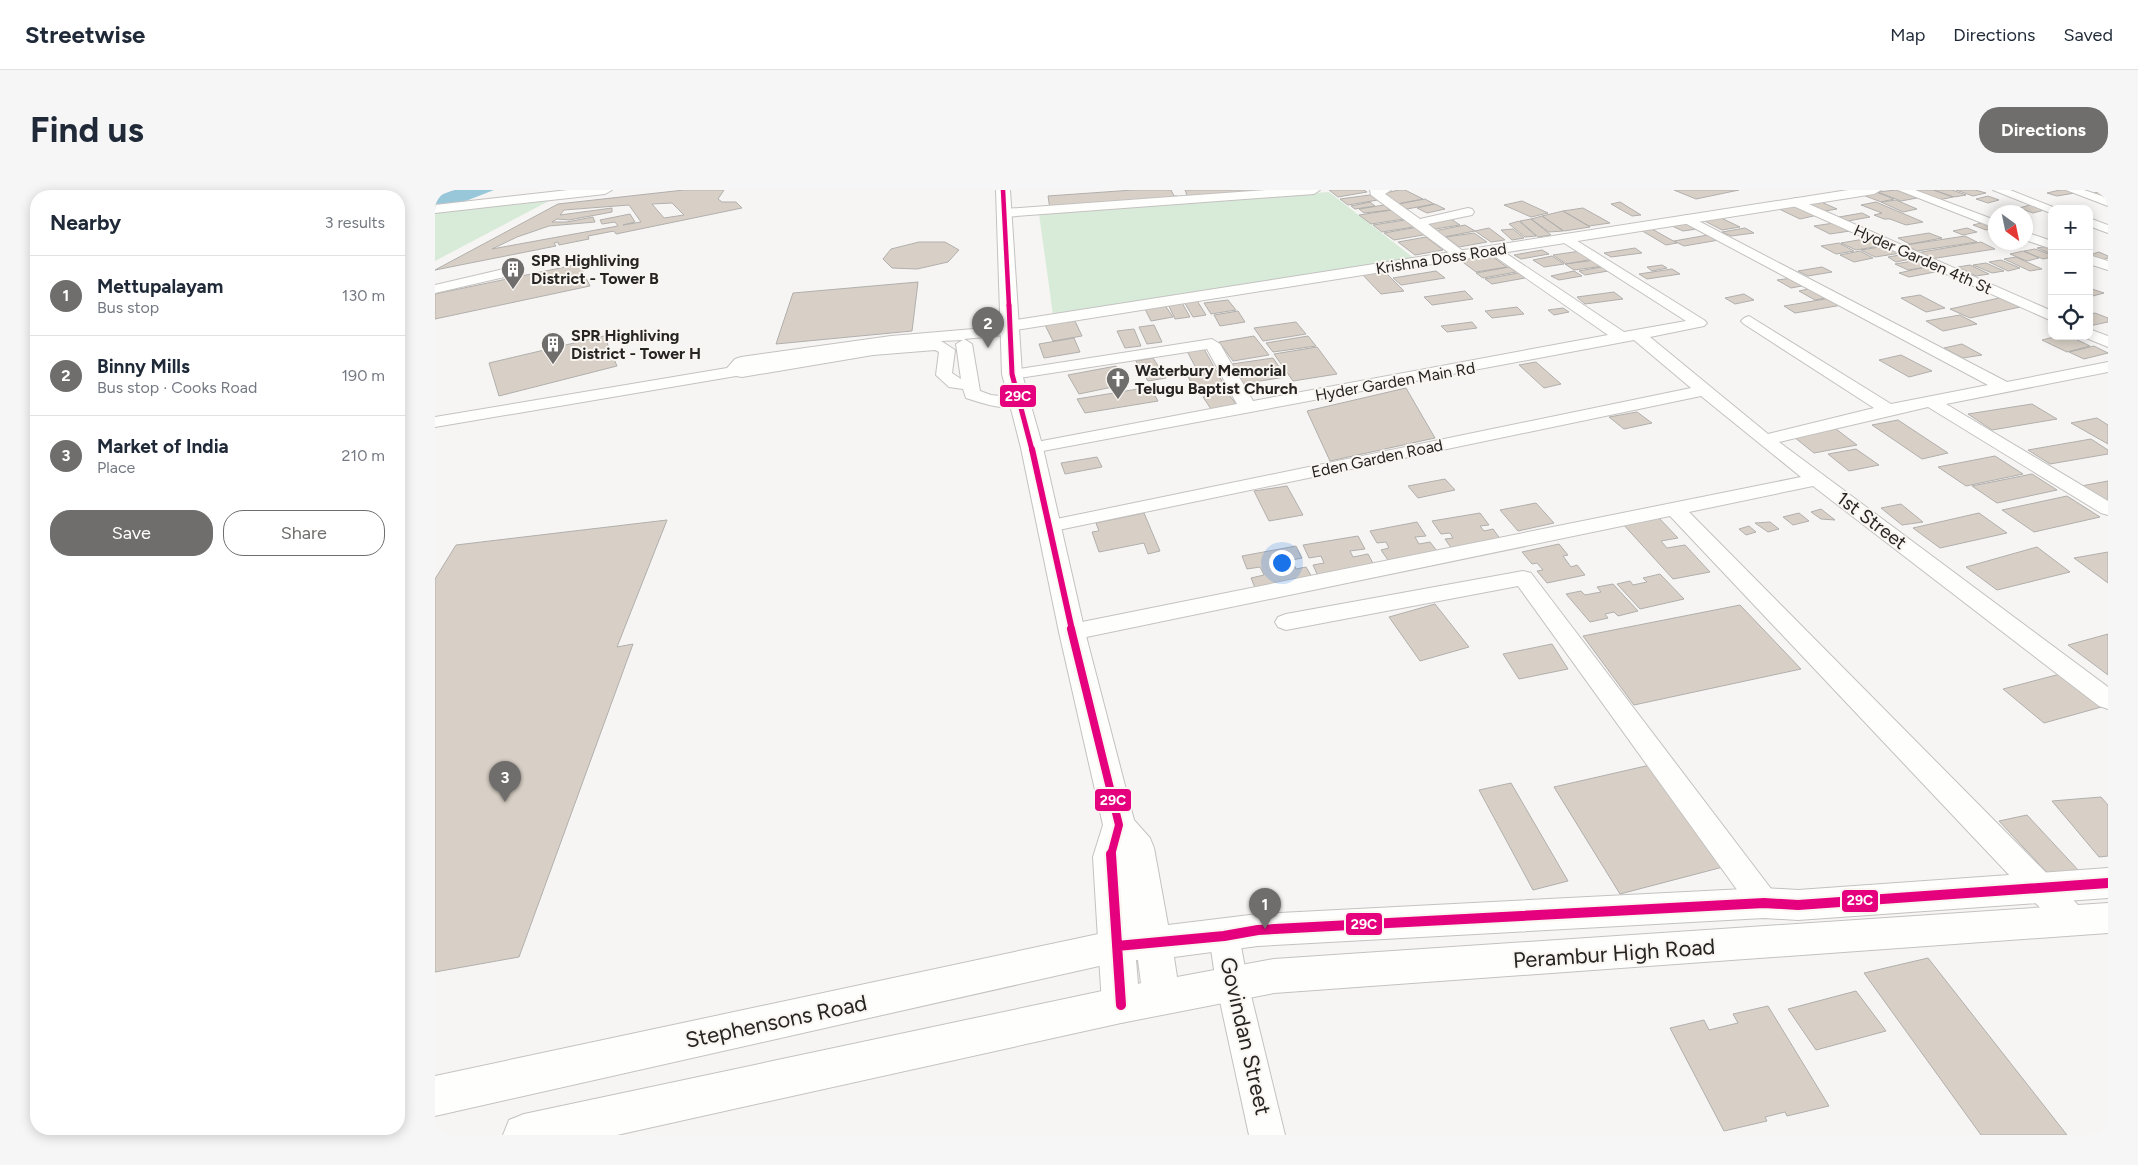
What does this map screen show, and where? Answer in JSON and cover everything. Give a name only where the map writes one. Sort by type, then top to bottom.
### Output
[{"type":"main road","points":[[435,209],[605,190]]},
{"type":"main road","name":"Krishna Doss Road","points":[[1009,329],[1801,201],[1846,192],[1874,190]]},
{"type":"main road","points":[[1007,200],[1009,329],[1012,374],[1032,448],[1072,632],[1119,825],[1138,848],[1162,996]]},
{"type":"main road","points":[[524,1135],[1121,1005],[1110,857],[1119,825]]},
{"type":"main road","name":"Perambur High Road","points":[[1117,946],[1224,936],[1258,930],[1764,903],[1817,903],[2108,883]]},
{"type":"main road","points":[[1817,903],[1838,938]]},
{"type":"main road","name":"Perambur High Road","points":[[1121,1005],[1283,975],[2108,918]]},
{"type":"main road","name":"Stephensons Road","points":[[435,1096],[1117,946]]},
{"type":"street","points":[[1007,200],[1314,190]]},
{"type":"street","points":[[1385,190],[1375,192],[1461,255]]},
{"type":"street","name":"Hyder Garden 4th St","points":[[1780,190],[2048,315]]},
{"type":"street","points":[[1904,190],[1988,221]]},
{"type":"street","points":[[1999,190],[2048,208]]},
{"type":"street","points":[[2072,190],[2108,202]]},
{"type":"street","points":[[1417,223],[1468,212]]},
{"type":"street","points":[[1687,219],[2006,388]]},
{"type":"street","points":[[2093,223],[2108,229]]},
{"type":"street","name":"Hyder Garden Main Rd","points":[[1032,448],[1699,323],[1566,238]]},
{"type":"street","points":[[2033,239],[2048,244]]},
{"type":"street","name":"1st Street","points":[[1495,250],[1631,337],[1705,390],[1765,440],[1819,479],[2108,700]]},
{"type":"street","points":[[2093,260],[2108,266]]},
{"type":"street","points":[[435,289],[508,272]]},
{"type":"street","points":[[1749,322],[1888,410]]},
{"type":"street","points":[[736,371],[735,368],[741,362],[891,341],[1009,329]]},
{"type":"street","points":[[2093,336],[2108,342]]},
{"type":"street","points":[[964,344],[969,385],[972,394],[1020,403]]},
{"type":"street","points":[[1012,374],[1212,344],[1248,408]]},
{"type":"street","points":[[435,422],[736,371],[892,347],[937,345],[947,350],[944,375],[955,383],[969,385]]},
{"type":"street","points":[[1765,440],[1888,410],[2106,368]]},
{"type":"street","name":"Eden Garden Road","points":[[1049,526],[1705,390]]},
{"type":"street","points":[[1931,402],[2108,509]]},
{"type":"street","points":[[1072,632],[1819,479]]},
{"type":"street","points":[[1675,509],[2073,921]]},
{"type":"street","points":[[1286,622],[1523,578],[1764,903]]},
{"type":"street","name":"Govindan Street","points":[[1224,936],[1232,983],[1267,1135]]},
{"type":"green space","points":[[1329,192],[1415,259],[1053,315],[1039,214]]},
{"type":"green space","points":[[549,201],[435,261],[435,213]]},
{"type":"water","points":[[454,190],[494,190],[435,213],[435,197]]},
{"type":"building","points":[[684,190],[724,190],[718,199],[722,202],[736,202],[742,208],[616,234],[614,231],[588,236],[589,239],[559,245],[558,242],[554,243],[556,246],[435,270],[558,204]],"holes":[[[672,203],[684,215],[664,218],[652,204]],[[629,205],[641,222],[623,225],[635,222],[630,214],[600,220],[602,224],[615,222],[618,226],[492,249],[517,237],[549,226],[595,222],[593,217],[567,222],[552,222],[557,219],[569,220],[612,212],[612,208],[560,215],[564,210]]]},
{"type":"building","points":[[1133,190],[1171,190],[1178,199],[1050,209],[1048,196]]},
{"type":"building","points":[[1185,190],[1301,190],[1188,198]]},
{"type":"building","points":[[1329,190],[1364,190],[1367,192],[1338,197]]},
{"type":"building","points":[[1405,190],[1423,199],[1397,204],[1381,194]]},
{"type":"building","points":[[1674,190],[1739,190],[1696,199]]},
{"type":"building","points":[[1896,190],[1917,198],[1901,201],[1878,192]]},
{"type":"building","points":[[1910,190],[1933,190],[1953,197],[1938,200]]},
{"type":"building","points":[[1934,190],[1952,190],[1966,195],[1954,197]]},
{"type":"building","points":[[1956,190],[1975,190],[1986,193],[1973,196]]},
{"type":"building","points":[[2060,190],[2075,193],[2057,196],[2047,193]]},
{"type":"building","points":[[2108,190],[2108,196],[2100,198],[2089,194]]},
{"type":"building","points":[[1876,192],[1894,199],[1881,202],[1863,195]]},
{"type":"building","points":[[1370,195],[1378,200],[1348,205],[1340,199]]},
{"type":"building","points":[[1988,196],[1999,200],[1988,203],[1976,199]]},
{"type":"building","points":[[1425,199],[1434,204],[1407,209],[1398,204]]},
{"type":"building","points":[[1896,200],[1917,209],[1903,212],[1881,202]]},
{"type":"building","points":[[1522,201],[1548,213],[1531,217],[1504,205]]},
{"type":"building","points":[[1819,201],[1837,209],[1825,211],[1807,203]]},
{"type":"building","points":[[1370,202],[1375,206],[1355,209],[1351,206]]},
{"type":"building","points":[[1620,202],[1641,215],[1632,216],[1611,204]]},
{"type":"building","points":[[1876,202],[1923,222],[1906,225],[1890,219],[1884,219],[1874,215],[1882,213],[1861,205]]},
{"type":"building","points":[[1435,204],[1445,209],[1427,213],[1417,208]]},
{"type":"building","points":[[1793,204],[1818,215],[1800,219],[1775,207]]},
{"type":"building","points":[[2034,204],[2048,209],[2033,213],[2033,205],[2030,205]]},
{"type":"building","points":[[1384,205],[1390,210],[1364,213],[1359,209]]},
{"type":"building","points":[[1583,208],[1610,223],[1589,226],[1563,211]]},
{"type":"building","points":[[1392,210],[1404,219],[1371,224],[1359,215]]},
{"type":"building","points":[[1563,211],[1590,227],[1564,231],[1542,216]]},
{"type":"building","points":[[1862,213],[1870,217],[1848,221],[1839,217]]},
{"type":"building","points":[[1542,216],[1563,231],[1549,232],[1531,219]]},
{"type":"building","points":[[1717,216],[1740,227],[1722,230],[1699,218]]},
{"type":"building","points":[[1451,219],[1460,225],[1435,229],[1427,223]]},
{"type":"building","points":[[1531,219],[1551,235],[1538,237],[1520,221]]},
{"type":"building","points":[[1405,220],[1413,227],[1382,232],[1373,225]]},
{"type":"building","points":[[1519,221],[1536,236],[1525,237],[1509,224]]},
{"type":"building","points":[[1985,222],[1988,224],[1988,230],[1986,230],[1973,225]]},
{"type":"building","points":[[1686,223],[1697,229],[1683,231],[1672,226]]},
{"type":"building","points":[[1834,223],[1850,231],[1830,234],[1814,226]]},
{"type":"building","points":[[1465,225],[1475,231],[1444,237],[1434,231]]},
{"type":"building","points":[[1418,227],[1429,234],[1394,240],[1384,233]]},
{"type":"building","points":[[1489,228],[1505,240],[1491,242],[1475,231]]},
{"type":"building","points":[[1650,228],[1677,243],[1666,245],[1639,229]]},
{"type":"building","points":[[1745,228],[1754,233],[1731,236],[1722,232]]},
{"type":"building","points":[[1967,228],[1977,232],[1963,235],[1953,231]]},
{"type":"building","points":[[1513,229],[1524,238],[1512,240],[1501,230]]},
{"type":"building","points":[[1474,233],[1487,242],[1459,247],[1446,237]]},
{"type":"building","points":[[1929,233],[1942,238],[1910,244],[1898,238]]},
{"type":"building","points":[[1708,235],[1719,240],[1684,246],[1674,241]]},
{"type":"building","points":[[1965,236],[1977,242],[1917,251],[1905,245]]},
{"type":"building","points":[[1426,237],[1443,250],[1415,255],[1398,242]]},
{"type":"building","points":[[1870,238],[1886,245],[1856,250],[1841,243]]},
{"type":"building","points":[[919,242],[945,242],[959,250],[948,262],[917,269],[892,268],[883,259],[891,249]]},
{"type":"building","points":[[1981,242],[1988,246],[1988,250],[1930,259],[1916,253]]},
{"type":"building","points":[[1839,243],[1854,251],[1836,254],[1821,246]]},
{"type":"building","points":[[1886,246],[1901,253],[1875,257],[1861,250]]},
{"type":"building","points":[[2048,246],[2048,252],[2037,248]]},
{"type":"building","points":[[1635,248],[1642,253],[1611,257],[1604,253]]},
{"type":"building","points":[[2033,249],[2048,254],[2048,258],[2043,259],[2024,251]]},
{"type":"building","points":[[1542,250],[1549,254],[1521,259],[1514,255]]},
{"type":"building","points":[[1581,251],[1594,259],[1566,264],[1553,255]]},
{"type":"building","points":[[1860,251],[1873,258],[1854,262],[1840,255]]},
{"type":"building","points":[[2023,251],[2039,258],[2027,261],[2010,254]]},
{"type":"building","points":[[1486,252],[1507,267],[1476,272],[1456,257]]},
{"type":"building","points":[[2099,252],[2108,256],[2108,258],[2098,261],[2093,259],[2093,254]]},
{"type":"building","points":[[1906,254],[1915,258],[1896,262],[1888,257]]},
{"type":"building","points":[[1552,256],[1564,264],[1544,267],[1533,260]]},
{"type":"building","points":[[2016,257],[2042,269],[2030,271],[2004,259]]},
{"type":"building","points":[[1595,260],[1604,266],[1574,270],[1565,264]]},
{"type":"building","points":[[2001,260],[2020,268],[2008,271],[1989,262]]},
{"type":"building","points":[[1913,261],[1927,267],[1908,270],[1895,264]]},
{"type":"building","points":[[1986,263],[2004,271],[1992,273],[1973,265]]},
{"type":"building","name":"SPR Highliving District - Tower B","points":[[579,264],[590,286],[435,319],[435,294]]},
{"type":"building","points":[[1662,265],[1667,268],[1652,271],[1647,267]]},
{"type":"building","points":[[1970,265],[1989,274],[1976,276],[1958,267]]},
{"type":"building","points":[[1607,266],[1614,270],[1585,275],[1579,271]]},
{"type":"building","points":[[1930,266],[1940,271],[1909,277],[1899,273]]},
{"type":"building","points":[[1509,267],[1516,272],[1483,278],[1476,273]]},
{"type":"building","points":[[1822,267],[1832,272],[1808,276],[1798,271]]},
{"type":"building","points":[[1382,269],[1404,291],[1381,294],[1360,272]]},
{"type":"building","points":[[1672,269],[1680,274],[1647,279],[1639,274]]},
{"type":"building","points":[[1436,271],[1445,278],[1401,285],[1393,278]]},
{"type":"building","points":[[1574,271],[1582,276],[1559,280],[1551,276]]},
{"type":"building","points":[[1518,273],[1525,278],[1492,284],[1485,279]]},
{"type":"building","points":[[1793,278],[1807,285],[1791,288],[1777,280]]},
{"type":"building","points":[[918,282],[912,331],[776,344],[793,293]]},
{"type":"building","points":[[1813,288],[1830,297],[1815,300],[1799,291]]},
{"type":"building","points":[[2093,289],[2104,293],[2093,296]]},
{"type":"building","points":[[1465,291],[1473,299],[1432,305],[1424,297]]},
{"type":"building","points":[[1614,292],[1623,299],[1585,304],[1577,297]]},
{"type":"building","points":[[1744,294],[1754,300],[1735,304],[1725,298]]},
{"type":"building","points":[[1920,295],[1945,308],[1926,312],[1901,298]]},
{"type":"building","points":[[1831,298],[1842,305],[1795,313],[1784,306]]},
{"type":"building","points":[[1999,298],[2020,307],[1970,318],[1950,309]]},
{"type":"building","points":[[1196,299],[1206,315],[1193,317],[1183,300]]},
{"type":"building","points":[[1228,300],[1236,310],[1211,314],[1204,303]]},
{"type":"building","points":[[1181,301],[1190,317],[1175,319],[1167,302]]},
{"type":"building","points":[[1164,304],[1173,317],[1151,321],[1144,307]]},
{"type":"building","points":[[1517,307],[1524,314],[1492,318],[1485,311]]},
{"type":"building","points":[[1563,308],[1569,312],[1554,315],[1548,310]]},
{"type":"building","points":[[1238,311],[1245,322],[1220,326],[1214,315]]},
{"type":"building","points":[[2093,314],[2108,318],[2108,322],[2093,325]]},
{"type":"building","points":[[1960,315],[1977,324],[1943,331],[1926,321]]},
{"type":"building","points":[[1075,321],[1082,336],[1053,341],[1045,325]]},
{"type":"building","points":[[1296,322],[1306,334],[1263,341],[1254,328]]},
{"type":"building","points":[[1472,322],[1477,328],[1447,332],[1441,326]]},
{"type":"building","points":[[1154,325],[1162,342],[1147,344],[1139,327]]},
{"type":"building","points":[[1134,329],[1141,346],[1125,348],[1117,331]]},
{"type":"building","name":"SPR Highliving District - Tower H","points":[[604,336],[617,366],[499,396],[489,363]]},
{"type":"building","points":[[1254,336],[1269,355],[1233,361],[1219,342]]},
{"type":"building","points":[[1308,336],[1316,346],[1273,352],[1266,343]]},
{"type":"building","points":[[1074,338],[1080,352],[1044,358],[1039,344]]},
{"type":"building","points":[[2042,340],[2077,340],[2090,346],[2067,352]]},
{"type":"building","points":[[1962,344],[1982,355],[1963,358],[1944,348]]},
{"type":"building","points":[[2094,346],[2108,353],[2084,359],[2069,352]]},
{"type":"building","points":[[1317,347],[1337,374],[1293,381],[1274,354]]},
{"type":"building","points":[[1204,349],[1227,390],[1197,394],[1186,373],[1198,372],[1187,351]]},
{"type":"building","points":[[1901,355],[1932,371],[1909,377],[1879,360]]},
{"type":"building","points":[[1153,358],[1166,378],[1148,381],[1136,361]]},
{"type":"building","points":[[1273,358],[1280,368],[1239,374],[1232,364]]},
{"type":"building","points":[[1536,362],[1561,384],[1544,388],[1519,365]]},
{"type":"building","points":[[1116,366],[1127,384],[1079,394],[1068,375]]},
{"type":"building","points":[[1280,369],[1285,377],[1242,384],[1237,376]]},
{"type":"building","name":"Waterbury Memorial Telugu Baptist Church","points":[[1150,387],[1158,401],[1085,413],[1077,399]]},
{"type":"building","points":[[1406,388],[1435,438],[1330,461],[1307,411]]},
{"type":"building","points":[[1227,392],[1238,407],[1213,412],[1203,397]]},
{"type":"building","points":[[2032,404],[2057,419],[1992,430],[1968,414]]},
{"type":"building","points":[[1637,412],[1652,423],[1624,429],[1609,417]]},
{"type":"building","points":[[2097,418],[2108,425],[2108,444],[2071,423]]},
{"type":"building","points":[[1898,420],[1948,453],[1922,459],[1872,425]]},
{"type":"building","points":[[1836,429],[1857,445],[1814,453],[1794,437]]},
{"type":"building","points":[[2091,439],[2108,450],[2108,454],[2050,464],[2028,450]]},
{"type":"building","points":[[1856,449],[1879,465],[1849,471],[1828,454]]},
{"type":"building","points":[[1995,456],[2023,474],[1966,486],[1938,467]]},
{"type":"building","points":[[1097,457],[1102,467],[1065,474],[1061,463]]},
{"type":"building","points":[[2032,474],[2057,490],[1997,503],[1972,486]]},
{"type":"building","points":[[1445,479],[1455,490],[1418,498],[1408,486]]},
{"type":"building","points":[[2108,481],[2108,502],[2081,486]]},
{"type":"building","points":[[1287,486],[1303,515],[1269,521],[1254,491]]},
{"type":"building","points":[[2067,496],[2100,517],[2034,532],[2002,510]]},
{"type":"building","points":[[1536,503],[1554,523],[1518,531],[1500,510]]},
{"type":"building","points":[[1901,504],[1923,522],[1902,525],[1881,508]]},
{"type":"building","points":[[1821,509],[1835,520],[1821,519],[1811,512]]},
{"type":"building","points":[[1144,513],[1160,551],[1148,554],[1144,543],[1099,552],[1092,532],[1099,531],[1096,523]]},
{"type":"building","points":[[1480,513],[1489,525],[1480,526],[1484,531],[1493,529],[1501,540],[1452,549],[1445,539],[1453,538],[1450,533],[1441,534],[1432,521]]},
{"type":"building","points":[[1799,513],[1809,521],[1793,525],[1783,517]]},
{"type":"building","points":[[1979,513],[2007,533],[1940,548],[1913,528]]},
{"type":"building","points":[[1658,517],[1678,538],[1661,541],[1667,548],[1685,545],[1710,572],[1673,579],[1622,523]]},
{"type":"building","points":[[667,520],[617,647],[633,644],[519,957],[435,972],[435,579],[456,545]]},
{"type":"building","points":[[1417,522],[1426,536],[1415,537],[1419,544],[1430,542],[1437,551],[1388,560],[1381,550],[1389,548],[1386,542],[1377,543],[1370,531]]},
{"type":"building","points":[[1770,522],[1779,529],[1768,532],[1755,523]]},
{"type":"building","points":[[1749,526],[1756,532],[1746,535],[1739,529]]},
{"type":"building","points":[[1358,536],[1365,549],[1350,551],[1353,557],[1368,554],[1375,567],[1318,576],[1313,565],[1324,563],[1321,556],[1309,558],[1303,545]]},
{"type":"building","points":[[1559,544],[1568,555],[1563,556],[1571,567],[1577,565],[1585,575],[1547,583],[1537,571],[1543,570],[1537,563],[1532,564],[1522,552]]},
{"type":"building","points":[[1296,546],[1302,558],[1292,560],[1296,569],[1306,567],[1313,579],[1256,590],[1251,578],[1264,575],[1260,567],[1247,569],[1242,556]]},
{"type":"building","points":[[2037,547],[2070,572],[1997,590],[1966,567]]},
{"type":"building","points":[[2108,552],[2108,583],[2074,558]]},
{"type":"building","points":[[1660,574],[1684,599],[1640,609],[1617,584],[1630,581],[1633,585],[1647,582],[1643,578]]},
{"type":"building","points":[[1613,584],[1638,611],[1618,616],[1614,612],[1605,614],[1608,618],[1590,622],[1566,594],[1581,591],[1585,595],[1601,592],[1597,587]]},
{"type":"building","points":[[1435,604],[1469,647],[1420,661],[1389,617]]},
{"type":"building","points":[[1740,605],[1801,669],[1634,705],[1583,636]]},
{"type":"building","points":[[2108,634],[2108,675],[2068,645]]},
{"type":"building","points":[[1552,644],[1568,669],[1519,679],[1503,654]]},
{"type":"building","points":[[2064,673],[2105,706],[2044,723],[2003,689]]},
{"type":"building","points":[[1650,765],[1723,867],[1620,894],[1554,787]]},
{"type":"building","points":[[1511,783],[1568,881],[1533,890],[1479,790]]},
{"type":"building","points":[[2101,797],[2108,805],[2108,856],[2099,857],[2052,801]]},
{"type":"building","points":[[2027,815],[2080,872],[2051,877],[1999,821]]},
{"type":"building","points":[[1928,958],[2067,1135],[1981,1135],[1864,973]]},
{"type":"building","points":[[1856,991],[1886,1031],[1816,1050],[1788,1009]]},
{"type":"building","points":[[1768,1006],[1829,1106],[1787,1116],[1785,1112],[1765,1117],[1767,1121],[1724,1131],[1670,1028],[1704,1020],[1709,1030],[1738,1023],[1733,1014]]},
{"type":"transit line","name":"29C","points":[[1003,190],[1012,374],[1032,448],[1072,632],[1119,825],[1110,857],[1121,1005]]},
{"type":"transit line","name":"29C","points":[[1117,946],[1224,936],[1258,930],[1764,903],[1798,905],[2108,883]]},
{"type":"place","name":"SPR Highliving District - Tower B","points":[[513,290]]},
{"type":"place","name":"Binny Mills","points":[[988,348]]},
{"type":"place","name":"SPR Highliving District - Tower H","points":[[553,365]]},
{"type":"place","name":"Waterbury Memorial Telugu Baptist Church","points":[[1118,400]]},
{"type":"place","name":"Market of India","points":[[505,802]]},
{"type":"place","name":"Mettupalayam","points":[[1265,929]]}]
